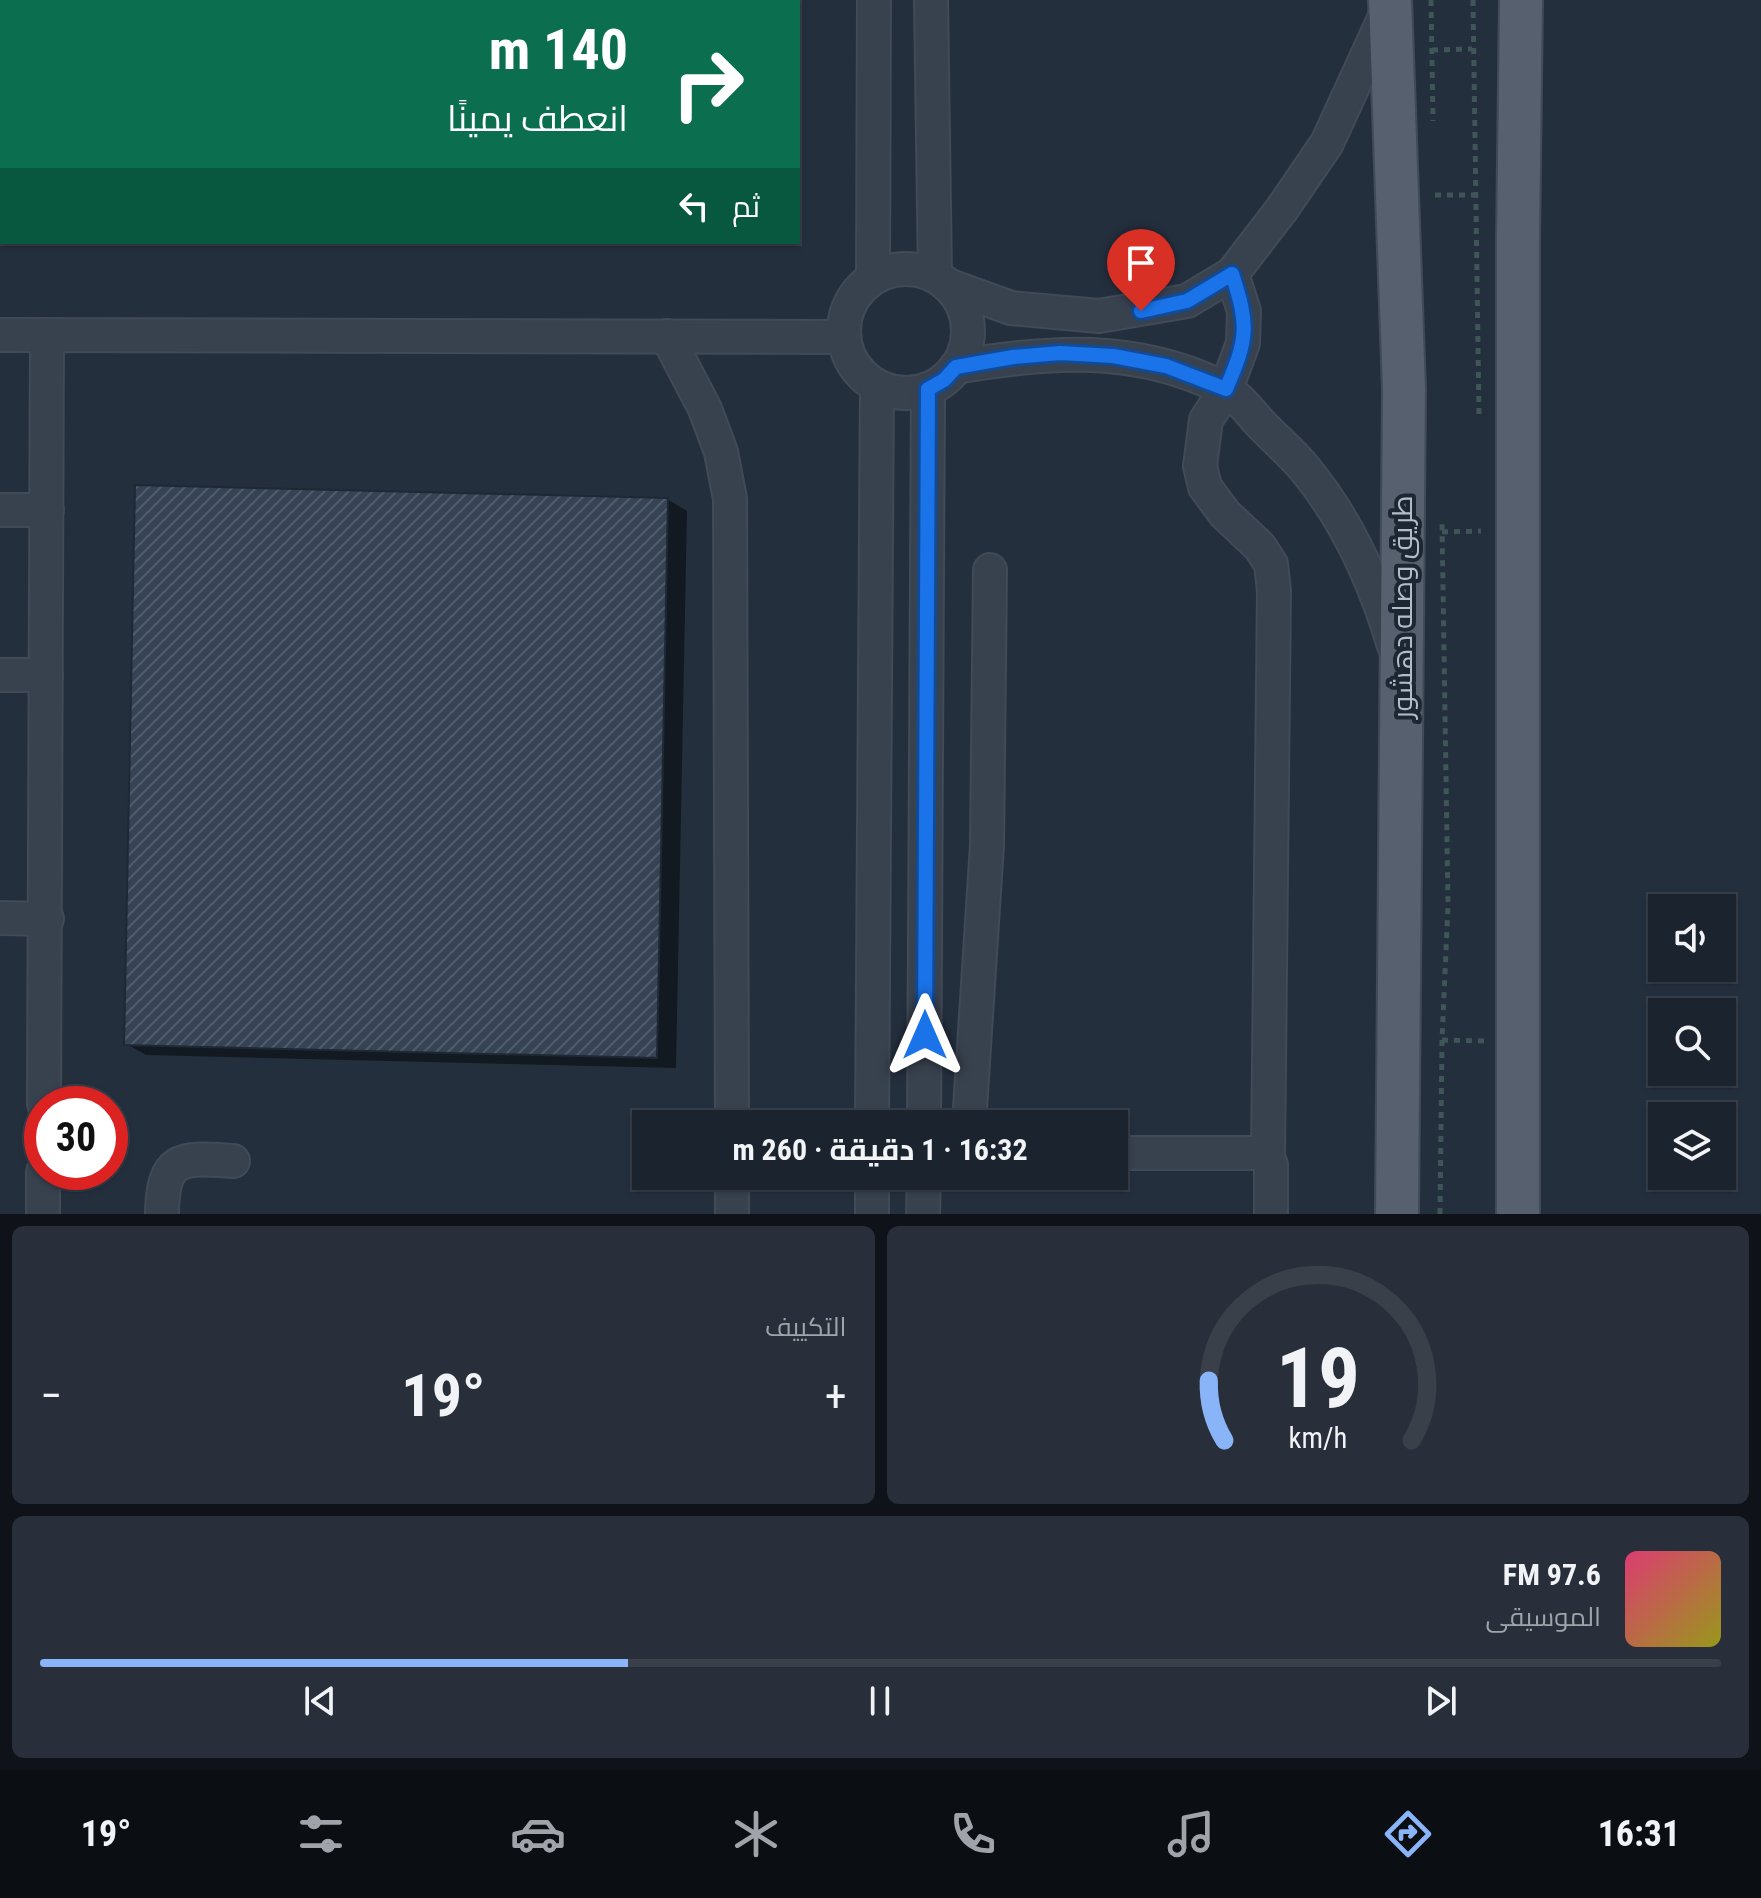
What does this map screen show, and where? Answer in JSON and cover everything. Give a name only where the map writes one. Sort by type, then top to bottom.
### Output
[{"type":"main road","points":[[1518,1214],[1518,241],[1521,0]]},
{"type":"main road","name":"طريق وصله دهشور","points":[[1390,3],[1404,374],[1397,1214]]},
{"type":"street","points":[[873,277],[874,0]]},
{"type":"street","points":[[931,0],[941,280],[962,307],[968,333],[956,367],[944,380],[928,389],[894,392],[877,386],[861,373],[849,356],[844,337],[844,319],[850,303],[860,288],[873,277],[904,269],[941,280],[1011,308],[1099,316],[1187,301],[1232,274],[1327,143],[1390,3]]},
{"type":"street","points":[[1232,274],[1244,311],[1243,343],[1226,389],[1206,420],[1200,466],[1205,487],[1225,514],[1260,547],[1271,564],[1274,591],[1268,1157],[1271,1165],[1271,1214]]},
{"type":"street","points":[[0,335],[844,337]]},
{"type":"street","points":[[44,1086],[47,335]]},
{"type":"street","points":[[667,336],[705,409],[721,452],[730,499],[732,1110]]},
{"type":"street","points":[[956,367],[1060,353],[1113,356],[1166,366],[1226,389],[1305,469],[1354,540],[1380,600],[1402,671]]},
{"type":"street","points":[[872,1110],[877,386]]},
{"type":"street","points":[[924,1110],[928,389]]},
{"type":"street","points":[[0,510],[47,510]]},
{"type":"street","points":[[970,1110],[987,845],[990,570]]},
{"type":"street","points":[[0,675],[46,675]]},
{"type":"street","points":[[0,918],[47,919]]},
{"type":"street","points":[[1128,1153],[1249,1152],[1268,1157]]},
{"type":"street","points":[[162,1214],[162,1187],[169,1172],[179,1162],[193,1159],[233,1161]]},
{"type":"street","points":[[43,1190],[43,1214]]},
{"type":"street","points":[[732,1190],[732,1214]]},
{"type":"street","points":[[872,1190],[872,1214]]},
{"type":"street","points":[[923,1214],[924,1190]]},
{"type":"path","points":[[1432,50],[1472,49]]},
{"type":"path","points":[[1435,195],[1476,195]]},
{"type":"path","points":[[1442,532],[1481,531]]},
{"type":"path","points":[[1442,1040],[1486,1041]]},
{"type":"building","points":[[135,485],[668,498],[657,1058],[124,1045]]},
{"type":"route","points":[[925,1035],[928,389],[944,380],[956,367],[1060,353],[1113,356],[1166,366],[1226,389],[1243,343],[1245,323],[1232,274],[1187,301],[1141,311]]}]
